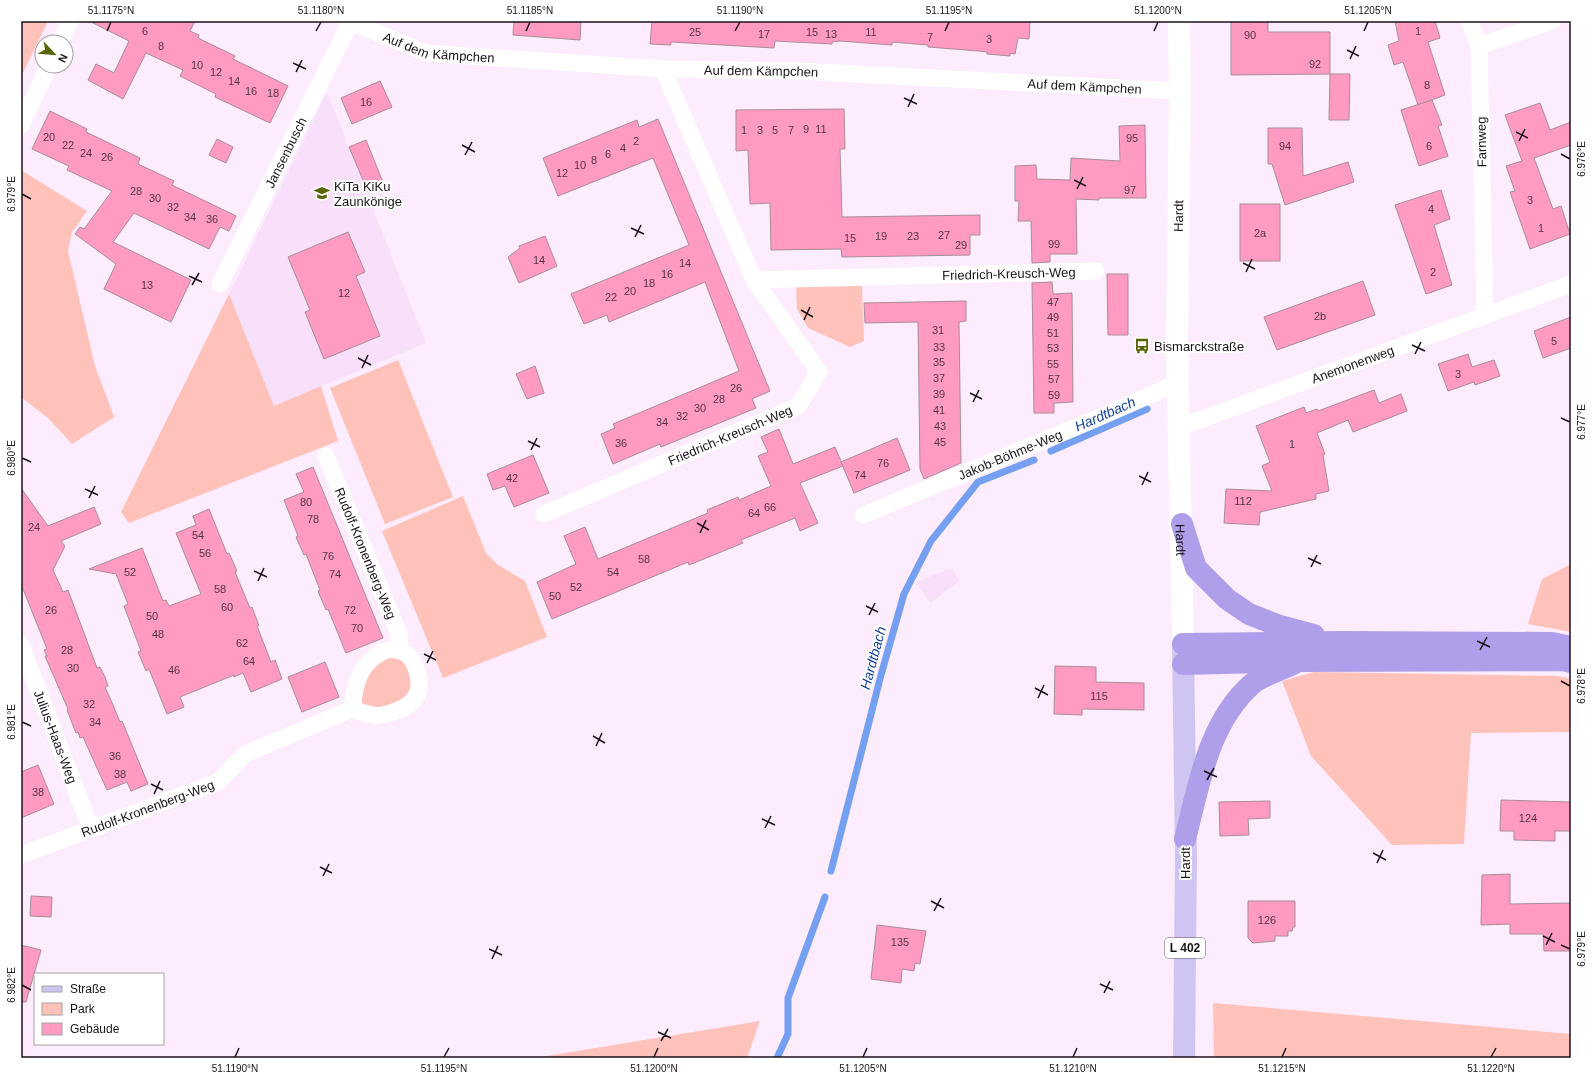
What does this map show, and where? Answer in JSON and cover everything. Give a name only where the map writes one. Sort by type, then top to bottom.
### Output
[{"type":"highway","points":[[1182,524],[1196,568],[1227,599],[1249,614],[1277,625],[1342,642]]},
{"type":"highway","points":[[1183,654],[1342,642],[1552,643],[1571,647]]},
{"type":"highway","points":[[1183,654],[1299,661],[1563,660],[1571,662]]},
{"type":"highway","points":[[1185,838],[1208,753],[1226,715],[1252,683],[1299,661]]},
{"type":"main road","name":"Hardt","points":[[1179,21],[1180,91],[1177,268],[1178,428],[1182,524],[1185,838],[1184,1058]]},
{"type":"street","points":[[64,34],[70,21]]},
{"type":"street","name":"Auf dem Kämpchen","points":[[350,21],[426,53],[663,69],[799,71],[1180,91]]},
{"type":"street","name":"Jansenbusch","points":[[220,284],[350,21]]},
{"type":"street","points":[[1469,21],[1479,46],[1552,21]]},
{"type":"street","name":"Farnweg","points":[[1479,46],[1485,314]]},
{"type":"street","name":"Friedrich-Kreusch-Weg","points":[[544,514],[798,406],[819,372],[754,280],[663,69]]},
{"type":"street","points":[[21,125],[45,74]]},
{"type":"street","name":"Friedrich-Kreusch-Weg","points":[[754,280],[977,276],[1096,271]]},
{"type":"street","name":"Anemonenweg","points":[[1178,428],[1485,314],[1571,284]]},
{"type":"street","name":"Jakob-Böhme-Weg","points":[[863,515],[1093,420],[1178,383]]},
{"type":"street","name":"Rudolf-Kronenberg-Weg","points":[[326,456],[399,634],[400,651]]},
{"type":"street","name":"Julius-Haas-Weg","points":[[21,644],[91,829]]},
{"type":"street","points":[[388,649],[404,652],[413,661],[419,678],[418,693],[407,707],[383,716],[374,717],[352,708],[354,692],[359,676],[371,658],[388,649]]},
{"type":"street","name":"Rudolf-Kronenberg-Weg","points":[[21,855],[218,782],[245,754],[352,708]]},
{"type":"shaded area","name":"KiTa KiKu Zaunkönige","points":[[327,92],[426,343],[274,406],[229,294]]},
{"type":"shaded area","points":[[952,568],[959,581],[930,603],[916,582]]},
{"type":"green space","points":[[21,21],[48,21],[42,34],[34,34],[34,50],[21,77]]},
{"type":"green space","points":[[21,170],[87,211],[72,232],[68,251],[95,366],[114,417],[72,444],[48,418],[21,397]]},
{"type":"green space","points":[[862,286],[864,341],[850,347],[808,328],[797,309],[796,287]]},
{"type":"green space","points":[[229,294],[274,406],[321,386],[338,441],[129,523],[121,512]]},
{"type":"green space","points":[[398,360],[453,497],[385,524],[330,388]]},
{"type":"green space","points":[[463,496],[486,553],[498,565],[525,581],[547,637],[443,678],[382,531]]},
{"type":"green space","points":[[1571,564],[1571,632],[1528,624],[1542,579]]},
{"type":"green space","points":[[390,657],[401,658],[408,669],[411,684],[406,695],[401,699],[376,710],[362,704],[362,693],[369,674],[377,664]]},
{"type":"green space","points":[[1314,672],[1558,676],[1571,679],[1571,732],[1471,733],[1464,844],[1392,845],[1311,756],[1282,681]]},
{"type":"green space","points":[[1213,1003],[1571,1034],[1571,1058],[1214,1058]]},
{"type":"green space","points":[[760,1021],[747,1058],[535,1058]]},
{"type":"building","points":[[89,21],[195,21],[190,31],[199,35],[198,38],[235,56],[233,59],[288,86],[270,123],[215,97],[216,94],[180,76],[183,70],[146,53],[123,99],[88,80],[96,64],[114,73],[129,41]]},
{"type":"building","points":[[514,21],[581,21],[580,40],[513,35]]},
{"type":"building","points":[[652,21],[1030,21],[1029,39],[1018,38],[1015,54],[1010,53],[1010,56],[987,54],[987,52],[979,51],[928,47],[928,45],[892,42],[892,45],[840,41],[832,42],[832,44],[775,41],[774,48],[671,42],[671,45],[650,44]]},
{"type":"building","points":[[1231,21],[1268,21],[1268,32],[1330,32],[1330,74],[1231,75]]},
{"type":"building","points":[[1395,21],[1435,21],[1440,38],[1428,42],[1445,95],[1418,105],[1403,62],[1394,65],[1388,45],[1399,41]]},
{"type":"building","points":[[1330,74],[1350,74],[1349,120],[1329,120]]},
{"type":"building","points":[[380,81],[392,107],[352,124],[341,98]]},
{"type":"building","points":[[1432,100],[1442,125],[1438,126],[1448,156],[1419,166],[1401,110]]},
{"type":"building","points":[[1540,103],[1550,130],[1571,122],[1571,145],[1534,158],[1553,209],[1561,206],[1570,234],[1530,249],[1510,192],[1515,191],[1506,166],[1522,161],[1505,115]]},
{"type":"building","points":[[844,109],[845,149],[840,149],[842,217],[980,215],[980,235],[970,235],[970,255],[842,257],[841,249],[771,250],[770,203],[750,204],[748,150],[736,151],[736,110]]},
{"type":"building","points":[[50,111],[87,129],[86,132],[140,158],[138,164],[174,181],[172,185],[236,216],[229,231],[220,227],[209,249],[134,213],[113,242],[191,280],[171,322],[104,289],[116,264],[75,234],[80,227],[84,229],[112,191],[67,170],[69,166],[32,149]]},
{"type":"building","points":[[658,119],[770,391],[752,399],[756,408],[661,447],[660,444],[613,464],[601,434],[615,428],[613,424],[739,371],[705,282],[609,322],[607,315],[584,324],[571,294],[689,245],[653,158],[558,196],[543,158],[637,120],[639,127]]},
{"type":"building","points":[[1145,125],[1146,198],[1099,198],[1099,200],[1076,199],[1077,254],[1050,254],[1050,262],[1032,263],[1031,221],[1018,221],[1019,201],[1015,201],[1015,166],[1036,165],[1037,179],[1070,180],[1071,158],[1120,161],[1119,126]]},
{"type":"building","points":[[1268,128],[1302,128],[1303,176],[1348,162],[1354,182],[1285,205],[1272,164],[1268,164]]},
{"type":"building","points":[[217,139],[233,147],[226,163],[209,155]]},
{"type":"building","points":[[366,140],[384,185],[368,192],[349,147]]},
{"type":"building","points":[[1441,190],[1450,219],[1434,225],[1452,285],[1426,294],[1395,205]]},
{"type":"building","points":[[1240,204],[1280,204],[1280,261],[1240,261]]},
{"type":"building","points":[[348,232],[365,272],[356,276],[380,336],[324,359],[305,312],[310,310],[288,257]]},
{"type":"building","points":[[545,236],[557,266],[519,283],[508,257],[520,248],[519,246]]},
{"type":"building","points":[[1107,274],[1128,274],[1128,335],[1108,335]]},
{"type":"building","points":[[1363,281],[1375,315],[1277,350],[1264,317]]},
{"type":"building","points":[[1052,282],[1053,294],[1072,293],[1073,402],[1054,403],[1054,413],[1034,413],[1032,283]]},
{"type":"building","points":[[966,301],[966,321],[959,322],[961,463],[924,479],[920,469],[918,322],[865,323],[864,303]]},
{"type":"building","points":[[1571,317],[1571,348],[1543,358],[1534,331]]},
{"type":"building","points":[[1468,354],[1472,367],[1494,360],[1500,376],[1475,385],[1474,382],[1448,391],[1438,364]]},
{"type":"building","points":[[535,366],[544,393],[527,399],[516,374]]},
{"type":"building","points":[[1374,390],[1379,403],[1401,394],[1407,411],[1353,432],[1348,420],[1317,433],[1325,454],[1323,455],[1329,491],[1316,494],[1316,499],[1260,512],[1259,525],[1224,523],[1226,489],[1272,491],[1262,466],[1270,462],[1256,426],[1304,407],[1306,413],[1317,409],[1318,411]]},
{"type":"building","points":[[779,429],[793,464],[835,447],[843,466],[800,483],[818,523],[800,531],[795,518],[741,540],[743,543],[689,565],[688,562],[552,619],[537,582],[576,564],[564,536],[585,527],[598,559],[708,513],[707,510],[738,497],[739,500],[771,486],[758,456],[768,452],[761,437]]},
{"type":"building","points":[[897,438],[910,470],[854,493],[841,462]]},
{"type":"building","points":[[533,455],[549,493],[514,507],[505,486],[493,490],[487,474]]},
{"type":"building","points":[[313,467],[383,638],[346,653],[328,609],[326,610],[318,591],[320,590],[306,554],[304,555],[296,537],[298,536],[284,500],[304,492],[296,474]]},
{"type":"building","points":[[21,488],[48,526],[94,507],[101,524],[61,541],[65,546],[53,570],[63,592],[68,590],[97,668],[100,667],[105,677],[108,686],[105,687],[120,722],[122,721],[148,784],[131,791],[127,782],[107,790],[83,737],[80,738],[78,732],[76,733],[67,710],[68,709],[45,656],[47,656],[44,650],[47,649],[21,584]]},
{"type":"building","points":[[209,509],[227,554],[229,553],[237,571],[235,572],[250,608],[252,607],[259,626],[257,626],[271,662],[275,660],[282,679],[251,692],[243,673],[234,677],[234,675],[180,697],[184,707],[167,714],[149,669],[146,671],[138,652],[141,651],[124,606],[128,604],[116,574],[89,569],[142,548],[163,601],[166,600],[169,606],[201,594],[176,533],[196,525],[193,516]]},
{"type":"building","points":[[325,662],[339,697],[302,712],[288,677]]},
{"type":"building","points":[[1055,666],[1096,667],[1096,682],[1144,683],[1144,710],[1082,709],[1082,715],[1054,714]]},
{"type":"building","points":[[38,765],[54,804],[21,818],[21,772]]},
{"type":"building","points":[[1501,800],[1571,802],[1571,831],[1555,831],[1555,841],[1514,840],[1514,831],[1500,831]]},
{"type":"building","points":[[1270,801],[1270,818],[1248,819],[1249,835],[1220,836],[1219,802]]},
{"type":"building","points":[[1510,874],[1510,904],[1571,903],[1571,951],[1544,951],[1543,934],[1510,934],[1510,924],[1481,925],[1482,875]]},
{"type":"building","points":[[31,896],[52,897],[51,917],[30,916]]},
{"type":"building","points":[[1248,901],[1295,901],[1295,927],[1293,927],[1292,931],[1288,931],[1288,936],[1275,936],[1275,941],[1253,943],[1248,938]]},
{"type":"building","points":[[877,925],[926,931],[920,964],[915,963],[914,971],[902,969],[901,983],[871,979]]},
{"type":"building","points":[[21,945],[41,950],[26,1002],[21,1002]]},
{"type":"waterway","name":"Hardtbach","points":[[1051,451],[1147,409]]},
{"type":"waterway","name":"Hardtbach","points":[[831,871],[881,675],[904,594],[931,541],[978,482],[1034,460]]},
{"type":"waterway","name":"Hardtbach","points":[[777,1058],[788,1034],[788,998],[825,897]]},
{"type":"place","name":"KiTa KiKu Zaunkönige","points":[[322,193]]},
{"type":"place","name":"Bismarckstraße","points":[[1142,346]]}]
